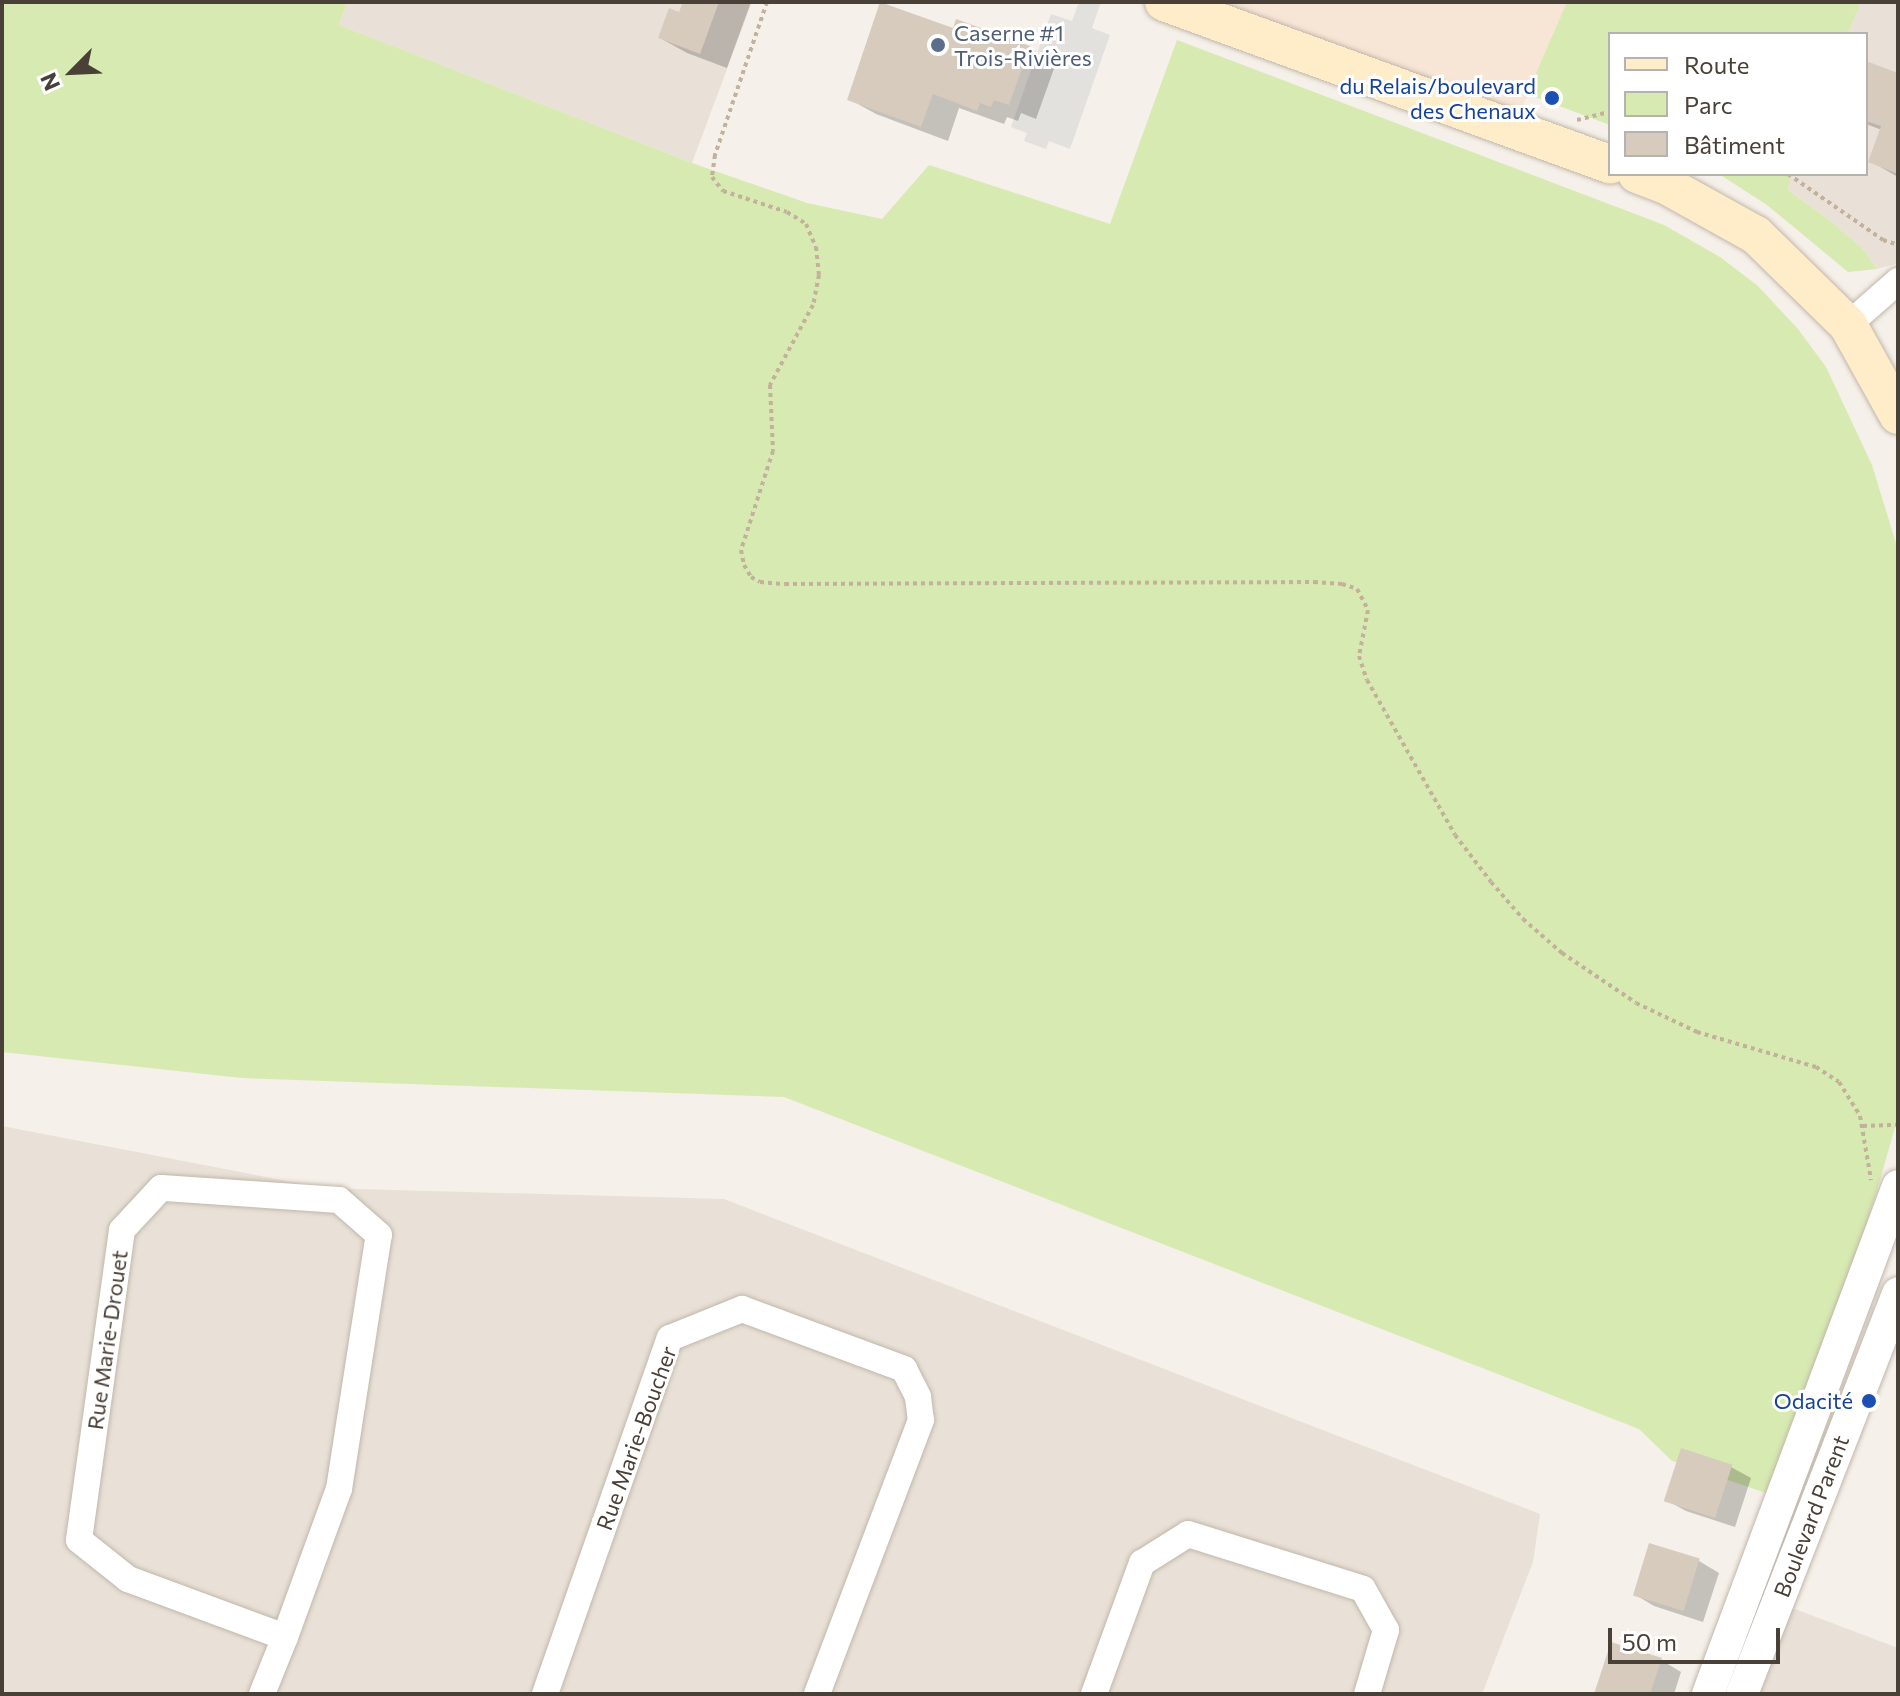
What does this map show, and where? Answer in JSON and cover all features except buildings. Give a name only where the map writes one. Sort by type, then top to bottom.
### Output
[{"type":"main road","points":[[1164,2],[1608,163]]},
{"type":"main road","points":[[1642,176],[1666,185],[1756,235],[1848,325],[1898,415]]},
{"type":"street","points":[[1848,325],[1898,281]]},
{"type":"street","name":"Boulevard Parent","points":[[1708,1694],[1846,1325],[1885,1186]]},
{"type":"street","name":"Rue Marie-Drouet","points":[[262,1694],[285,1637],[339,1489],[379,1235],[339,1200],[161,1188],[122,1230],[79,1540],[128,1579],[285,1637]]},
{"type":"street","name":"Boulevard Parent","points":[[1742,1694],[1889,1342],[1898,1293]]},
{"type":"street","name":"Rue Marie-Boucher","points":[[545,1694],[670,1338],[742,1309],[904,1369],[918,1397],[921,1420],[817,1694]]},
{"type":"street","points":[[1846,1325],[1889,1342]]},
{"type":"street","points":[[1094,1694],[1142,1563],[1188,1534],[1363,1589],[1386,1630],[1367,1694]]},
{"type":"path","points":[[767,2],[715,155],[712,177],[723,191],[787,212],[806,224],[816,247],[819,275],[813,305],[770,385],[773,451],[741,550],[751,577],[760,582],[785,584],[1314,582],[1342,584],[1357,589],[1366,601],[1368,610],[1359,656],[1367,680],[1455,835],[1523,919],[1601,981],[1668,1019],[1720,1039],[1816,1067],[1847,1091],[1885,1186]]},
{"type":"path","points":[[1791,176],[1883,240],[1898,245]]},
{"type":"path","points":[[1863,1126],[1898,1125]]},
{"type":"shaded area","points":[[347,2],[752,2],[692,163],[339,25]]},
{"type":"shaded area","points":[[1079,2],[1101,2],[1092,28],[1110,35],[1070,149],[1049,141],[1046,149],[1024,141],[1027,133],[1011,127],[1051,14],[1072,21]]},
{"type":"shaded area","points":[[1164,2],[1567,2],[1514,127]]},
{"type":"shaded area","points":[[1861,2],[1898,2],[1898,263],[1877,269],[1864,250],[1786,188],[1791,176],[1868,176],[1868,32],[1849,32]]},
{"type":"shaded area","points":[[2,1126],[323,1188],[724,1199],[1540,1514],[1533,1562],[1482,1694],[2,1694]]},
{"type":"shaded area","points":[[1787,1606],[1898,1648],[1898,1694],[1753,1694]]},
{"type":"green space","points":[[2,2],[347,2],[339,25],[692,163],[807,203],[882,219],[929,165],[1110,224],[1177,40],[1664,225],[1720,257],[1758,286],[1798,329],[1826,367],[1872,465],[1898,550],[1898,1117],[1869,1218],[1772,1495],[1672,1461],[1639,1429],[784,1097],[242,1078],[2,1052]]},
{"type":"green space","points":[[1567,2],[1861,2],[1849,32],[1608,32],[1608,124],[1527,94]]},
{"type":"green space","points":[[1722,176],[1791,176],[1787,189],[1864,250],[1877,269],[1848,272],[1767,205]]},
{"type":"place","name":"Caserne #1 Trois-Rivières","points":[[938,45]]},
{"type":"place","name":"du Relais/boulevard des Chenaux","points":[[1552,98]]},
{"type":"place","name":"Odacité","points":[[1869,1401]]}]
